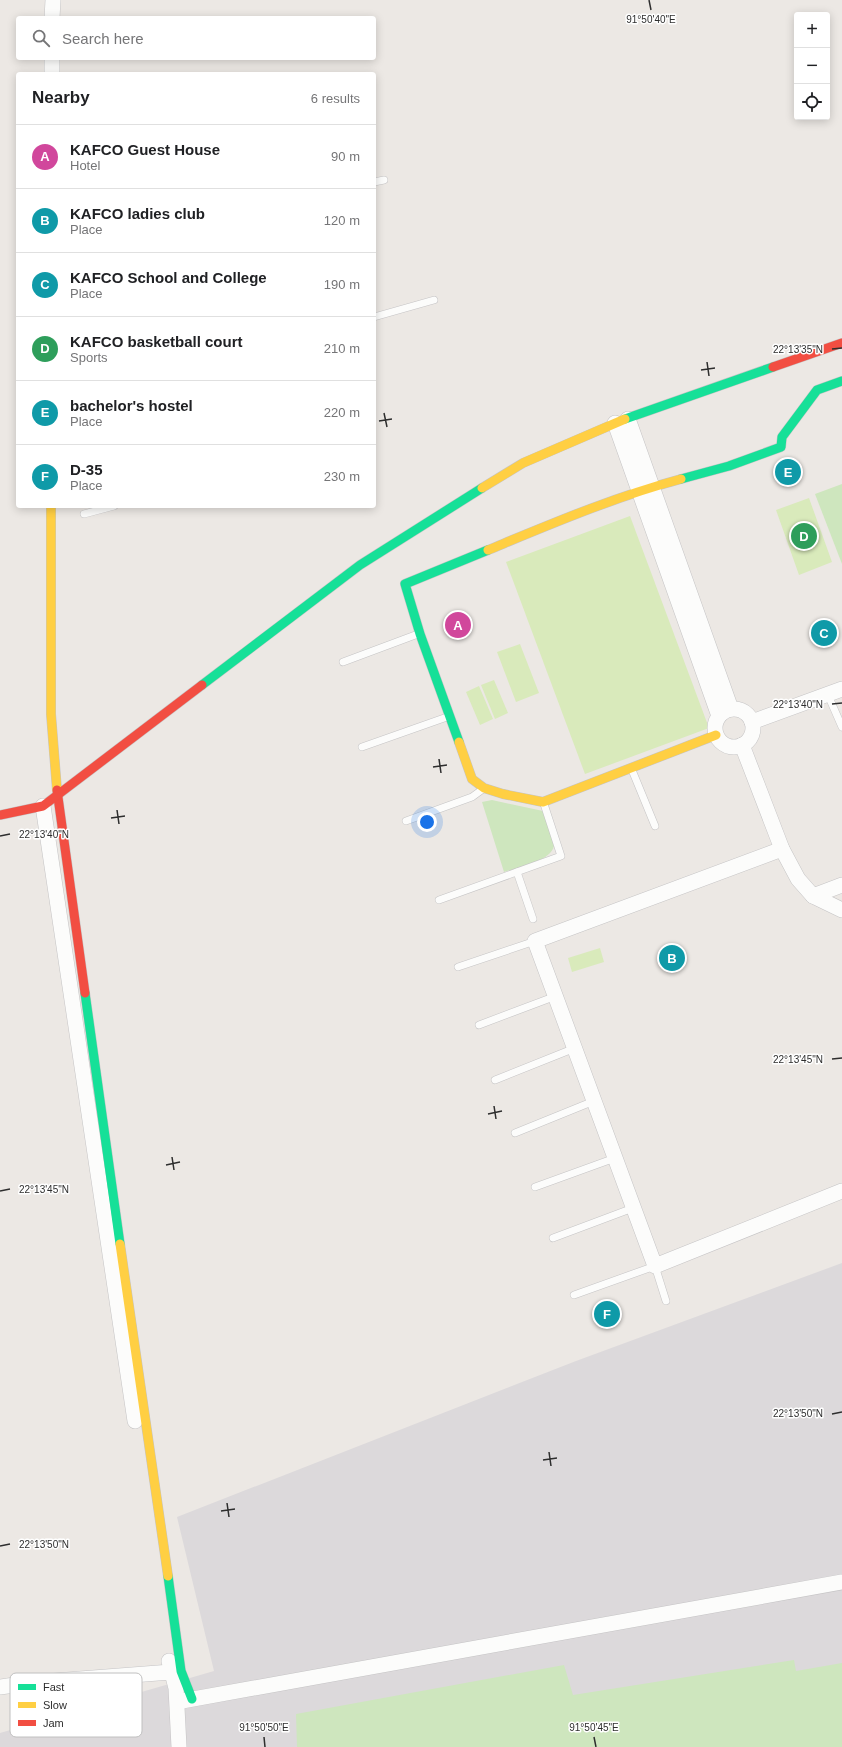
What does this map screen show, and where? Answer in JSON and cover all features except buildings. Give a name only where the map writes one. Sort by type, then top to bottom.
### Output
[{"type":"street","points":[[52,16],[53,0]]},
{"type":"street","points":[[52,60],[52,72]]},
{"type":"street","points":[[0,815],[43,806],[360,564],[523,463],[621,421],[842,343]]},
{"type":"street","points":[[716,735],[543,802],[503,794],[484,788],[472,779],[420,634],[405,584],[533,530],[645,489],[730,466],[780,447],[782,437],[817,390],[842,381]]},
{"type":"street","points":[[621,421],[725,713]]},
{"type":"street","points":[[51,508],[51,714],[56,796],[181,1671],[192,1699]]},
{"type":"street","points":[[752,722],[842,689]]},
{"type":"street","points":[[744,712],[752,722],[752,736],[742,745],[736,747],[724,744],[716,735],[716,722],[725,713],[744,712]]},
{"type":"street","points":[[742,745],[782,849],[798,879],[813,896],[842,910]]},
{"type":"street","points":[[43,806],[139,1444],[171,1672],[176,1688],[179,1747]]},
{"type":"street","points":[[782,849],[535,941],[654,1266],[842,1191]]},
{"type":"street","points":[[813,896],[842,885]]},
{"type":"street","points":[[176,1702],[842,1582]]},
{"type":"street","points":[[142,1674],[171,1672]]},
{"type":"street","points":[[0,1687],[10,1686]]},
{"type":"lane","points":[[376,182],[384,180]]},
{"type":"lane","points":[[376,315],[434,300]]},
{"type":"lane","points":[[84,514],[101,508]]},
{"type":"lane","points":[[344,662],[420,634]]},
{"type":"lane","points":[[828,695],[842,728]]},
{"type":"lane","points":[[362,747],[450,716]]},
{"type":"lane","points":[[631,768],[655,826]]},
{"type":"lane","points":[[406,821],[472,797],[484,788]]},
{"type":"lane","points":[[439,900],[560,856],[543,802]]},
{"type":"lane","points":[[517,872],[533,919]]},
{"type":"lane","points":[[458,967],[535,941]]},
{"type":"lane","points":[[479,1025],[556,996]]},
{"type":"lane","points":[[495,1080],[575,1048]]},
{"type":"lane","points":[[515,1133],[594,1101]]},
{"type":"lane","points":[[535,1187],[615,1158]]},
{"type":"lane","points":[[553,1238],[633,1208]]},
{"type":"lane","points":[[574,1295],[654,1266],[666,1301]]},
{"type":"shaded area","points":[[842,1263],[842,1747],[0,1747],[0,1733],[10,1730],[10,1737],[142,1737],[142,1692],[214,1671],[177,1517],[576,1361]]},
{"type":"green space","points":[[842,484],[842,564],[815,494]]},
{"type":"green space","points":[[809,498],[832,562],[799,575],[776,510]]},
{"type":"green space","points":[[630,516],[709,728],[585,774],[506,562]]},
{"type":"green space","points":[[520,644],[539,693],[516,702],[497,652]]},
{"type":"green space","points":[[494,680],[508,713],[495,719],[481,685]]},
{"type":"green space","points":[[479,686],[493,719],[480,725],[466,692]]},
{"type":"green space","points":[[492,800],[543,811],[554,846],[552,851],[541,860],[504,872],[482,802]]},
{"type":"green space","points":[[600,948],[604,962],[572,972],[568,958]]},
{"type":"green space","points":[[794,1660],[796,1671],[842,1663],[842,1747],[297,1747],[296,1714],[564,1665],[573,1695]]},
{"type":"traffic: fast","points":[[625,419],[773,367]]},
{"type":"traffic: fast","points":[[681,479],[729,466],[781,447],[782,437],[817,390],[842,381]]},
{"type":"traffic: fast","points":[[202,685],[360,565],[482,488]]},
{"type":"traffic: fast","points":[[459,742],[420,634],[405,584],[488,550]]},
{"type":"traffic: fast","points":[[85,993],[120,1244]]},
{"type":"traffic: fast","points":[[168,1576],[181,1671],[192,1699]]},
{"type":"traffic: slow","points":[[482,488],[523,463],[625,419]]},
{"type":"traffic: slow","points":[[488,550],[631,494],[681,479]]},
{"type":"traffic: slow","points":[[51,508],[51,714],[57,790]]},
{"type":"traffic: slow","points":[[459,742],[472,779],[484,788],[503,794],[543,802],[716,735]]},
{"type":"traffic: slow","points":[[120,1244],[168,1576]]},
{"type":"traffic: jam","points":[[773,367],[842,343]]},
{"type":"traffic: jam","points":[[0,815],[43,806],[202,685]]},
{"type":"traffic: jam","points":[[57,790],[85,993]]},
{"type":"place","name":"bachelor's hostel","points":[[788,472]]},
{"type":"place","name":"KAFCO basketball court","points":[[804,536]]},
{"type":"place","name":"KAFCO Guest House","points":[[458,625]]},
{"type":"place","name":"KAFCO School and College","points":[[824,633]]},
{"type":"place","name":"KAFCO ladies club","points":[[672,958]]},
{"type":"place","name":"D-35","points":[[607,1314]]}]
